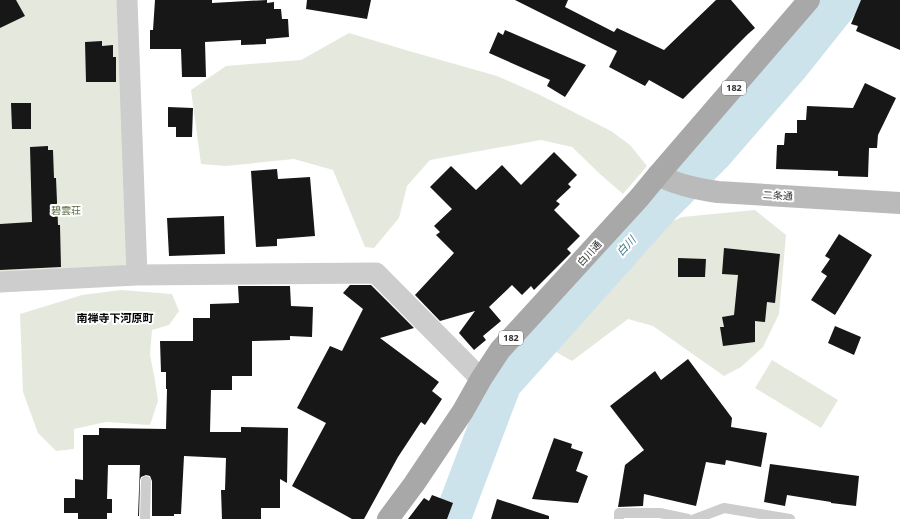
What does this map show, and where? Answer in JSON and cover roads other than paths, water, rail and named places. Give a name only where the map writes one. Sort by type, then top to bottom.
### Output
[{"type":"main road","name":"白川通","points":[[388,519],[459,418],[481,379],[500,350],[639,198],[664,178],[809,0]]},
{"type":"street","points":[[127,0],[137,275]]},
{"type":"street","name":"二条通","points":[[664,178],[698,189],[718,192],[900,203]]},
{"type":"street","points":[[0,282],[137,275],[376,273],[481,379]]},
{"type":"lane","points":[[145,519],[146,481]]},
{"type":"lane","points":[[695,519],[724,508],[790,519]]},
{"type":"lane","points":[[619,519],[619,513],[660,513],[688,519]]},
{"type":"waterway","name":"白川","points":[[452,519],[503,384],[663,205],[713,155],[792,64],[843,0]]},
{"type":"district","name":"南禅寺下河原町","points":[[115,318]]},
{"type":"park label","name":"碧雲荘","points":[[66,210]]}]
